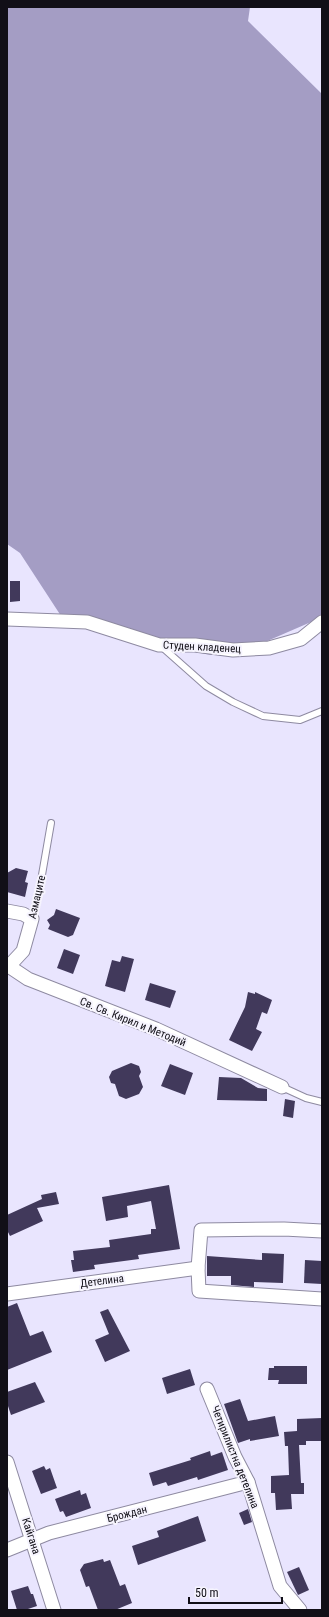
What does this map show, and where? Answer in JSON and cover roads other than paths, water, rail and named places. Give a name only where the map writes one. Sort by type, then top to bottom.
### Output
[{"type":"street","name":"Студен кладенец","points":[[7,619],[87,622],[159,645],[195,645],[233,650],[268,648],[301,639],[322,622]]},
{"type":"street","points":[[7,911],[23,914],[32,919]]},
{"type":"street","name":"Азмаците","points":[[8,965],[23,951],[32,919]]},
{"type":"street","name":"Св. Св. Кирил и Методий","points":[[8,965],[28,979],[156,1029],[282,1087]]},
{"type":"street","points":[[322,1231],[284,1229],[201,1230],[198,1268],[199,1291],[322,1299]]},
{"type":"street","name":"Детелина","points":[[7,1294],[198,1268]]},
{"type":"street","name":"Четирилистна детелина","points":[[207,1389],[235,1457],[248,1482],[278,1582],[288,1597],[300,1610]]},
{"type":"street","name":"Кайгана","points":[[7,1462],[54,1610]]},
{"type":"street","name":"Брождан","points":[[7,1550],[49,1533],[248,1482]]},
{"type":"lane","points":[[159,645],[206,686],[233,702],[263,716],[300,720],[322,711]]},
{"type":"lane","name":"Азмаците","points":[[32,919],[39,892],[51,823]]},
{"type":"lane","points":[[282,1087],[306,1098],[322,1102]]}]
